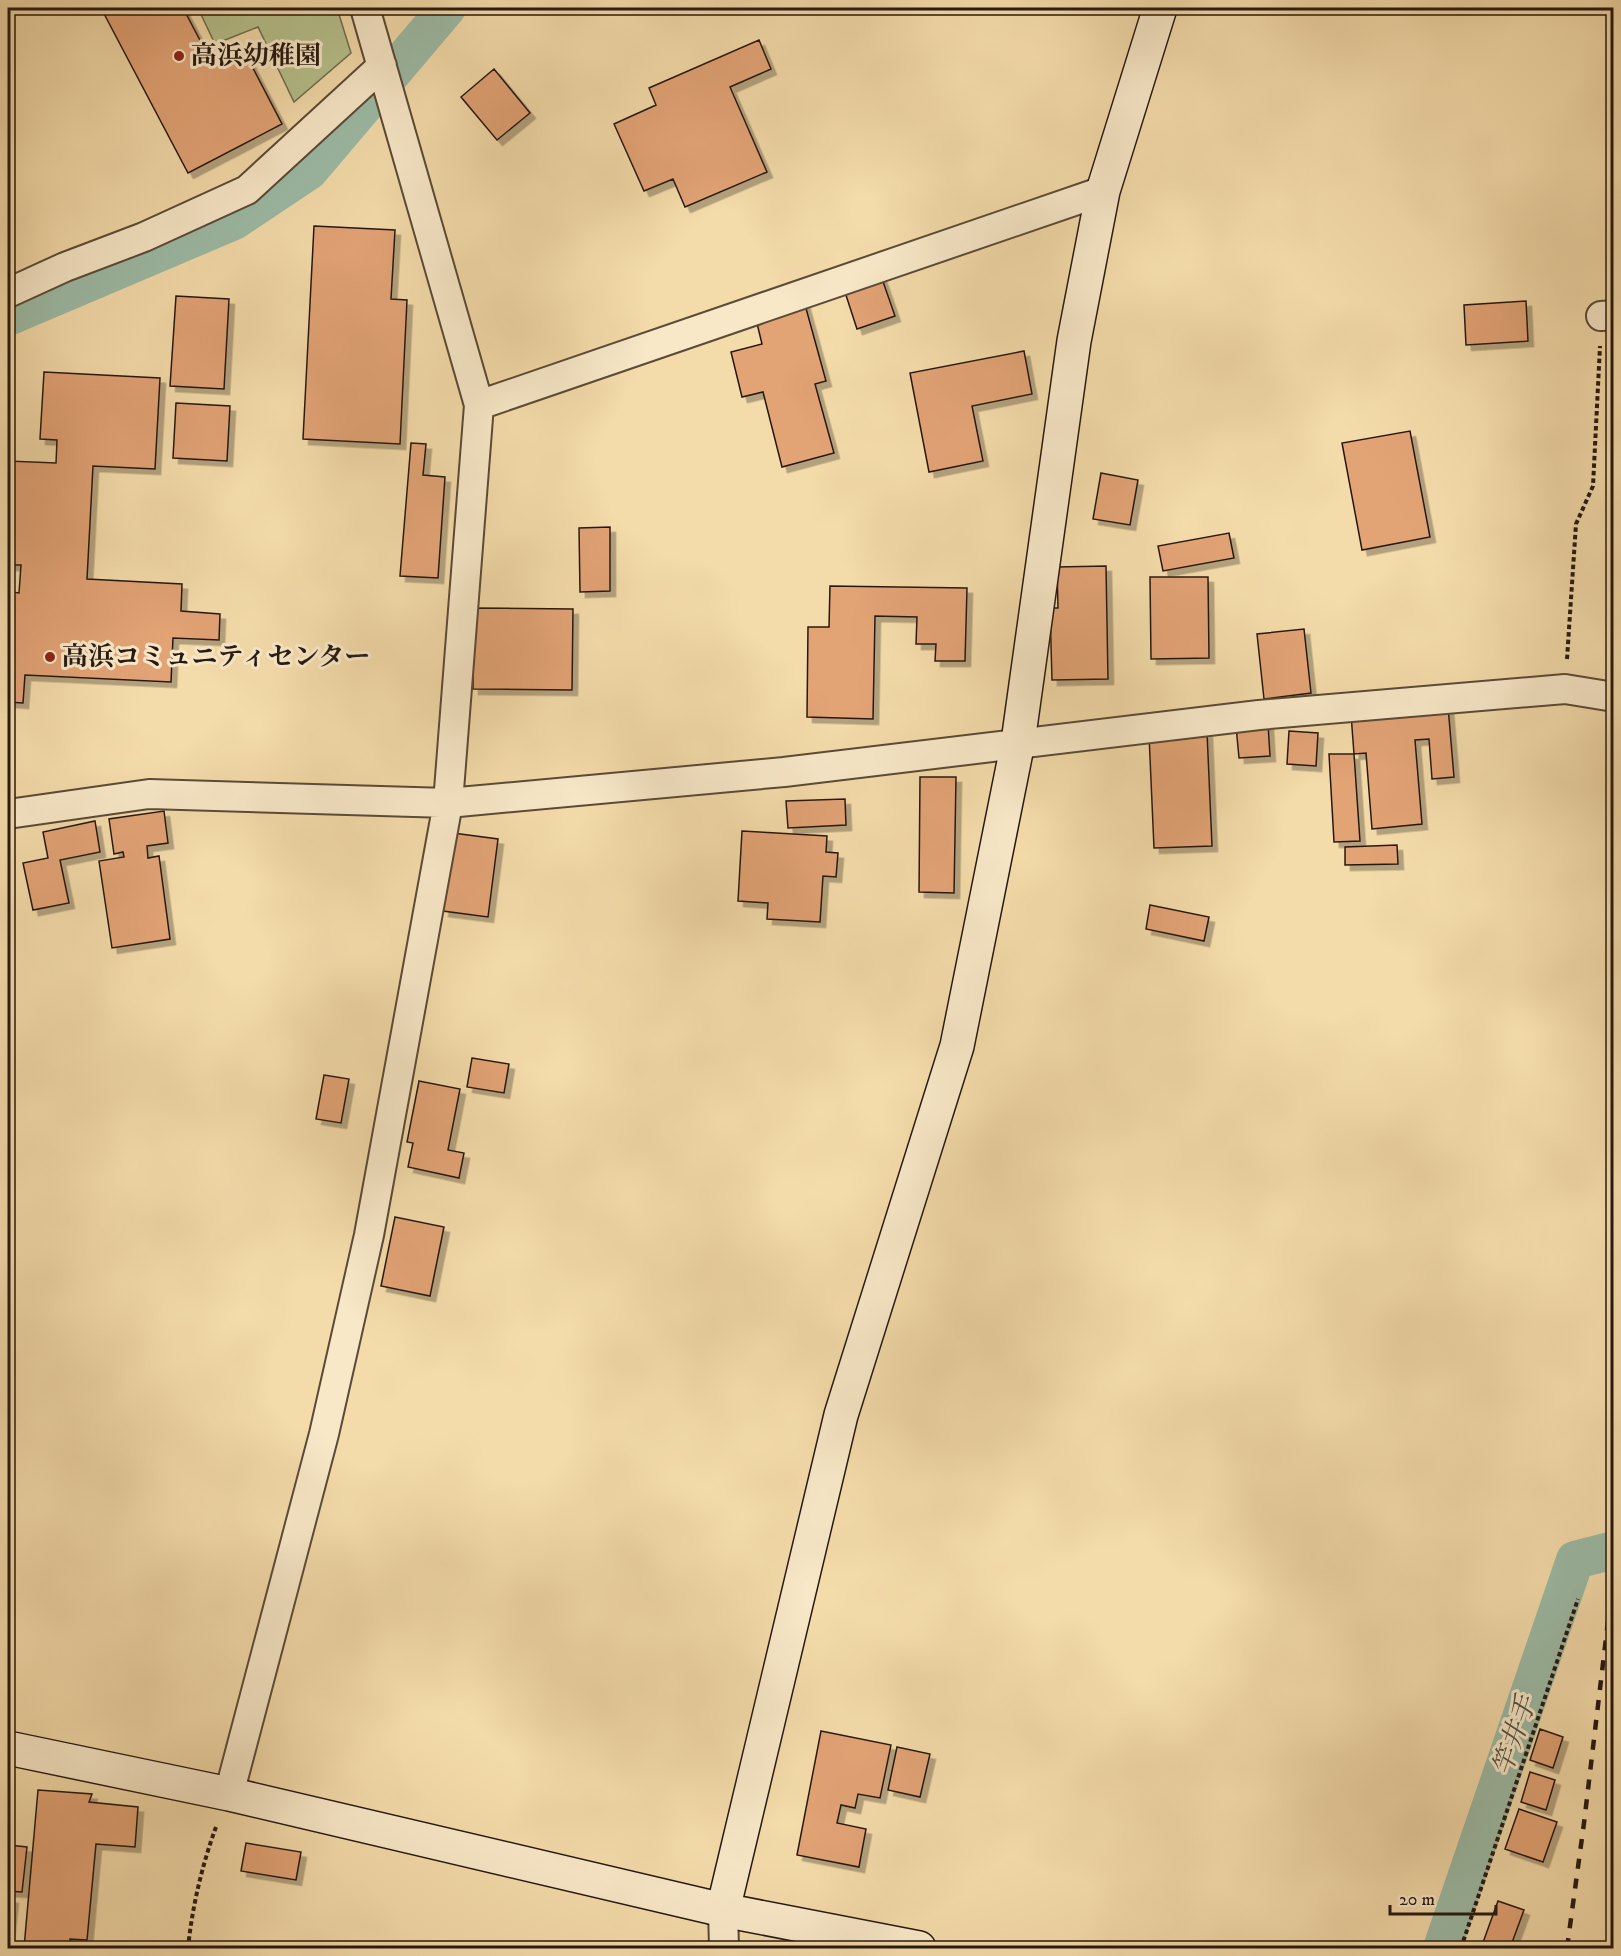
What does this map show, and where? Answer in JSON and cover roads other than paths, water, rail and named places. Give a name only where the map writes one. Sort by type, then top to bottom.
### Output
[{"type":"street","points":[[228,1794],[324,1434],[369,1234],[448,803],[479,405],[365,8]]},
{"type":"street","points":[[724,1948],[723,1910],[841,1415],[957,1046],[1018,742],[1074,340],[1103,190],[1160,8]]},
{"type":"street","points":[[8,293],[65,267],[144,237],[247,190],[382,66]]},
{"type":"street","points":[[479,405],[1103,190]]},
{"type":"street","points":[[8,814],[149,794],[448,803],[784,772],[1018,742],[1259,715],[1565,689],[1614,697]]},
{"type":"street","points":[[8,1748],[228,1794],[723,1910],[919,1948]]},
{"type":"waterway","points":[[8,317],[234,221],[309,171],[447,8]]},
{"type":"waterway","name":"竿井手","points":[[1442,1948],[1575,1560],[1614,1550]]},
{"type":"railway","points":[[1567,1948],[1614,1571]]},
{"type":"place","name":"高浜幼稚園","points":[[179,56]]},
{"type":"place","name":"高浜コミュニティセンター","points":[[50,657]]}]
